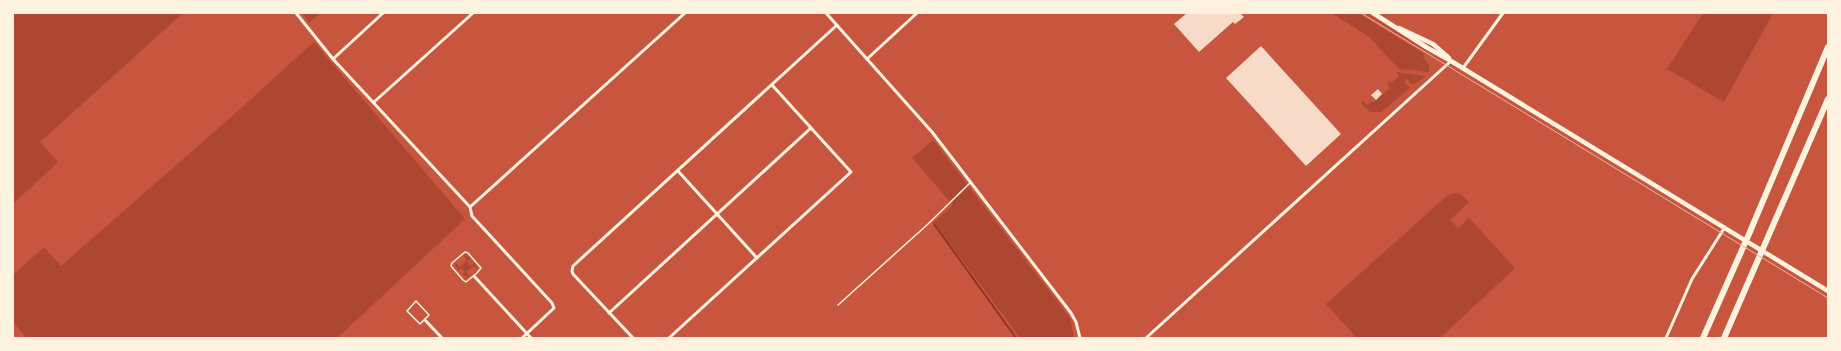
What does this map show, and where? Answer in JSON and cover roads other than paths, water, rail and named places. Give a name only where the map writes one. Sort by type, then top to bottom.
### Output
[{"type":"highway","points":[[1703,338],[1749,234],[1828,47]]},
{"type":"highway","points":[[1724,338],[1828,99]]},
{"type":"main road","points":[[1373,13],[1397,27],[1433,44],[1451,61],[1828,291]]},
{"type":"street","points":[[296,13],[333,59],[470,207],[472,216],[554,306],[554,308],[522,338]]},
{"type":"street","points":[[333,59],[383,13]]},
{"type":"street","points":[[374,102],[473,13]]},
{"type":"street","points":[[470,207],[685,13]]},
{"type":"street","points":[[826,13],[932,132],[971,182],[1074,318],[1079,338]]},
{"type":"street","points":[[867,59],[917,13]]},
{"type":"street","points":[[1463,68],[1503,13]]},
{"type":"street","points":[[633,338],[572,271],[573,266],[837,26]]},
{"type":"street","points":[[1146,338],[1451,61]]},
{"type":"street","points":[[669,338],[851,172],[772,85]]},
{"type":"street","points":[[609,313],[811,128]]},
{"type":"street","points":[[678,171],[757,258]]},
{"type":"street","points":[[1666,338],[1692,279],[1725,228]]},
{"type":"street","points":[[474,276],[531,338]]},
{"type":"street","points":[[425,320],[442,338]]},
{"type":"lane","points":[[838,305],[928,224],[971,182]]},
{"type":"lane","points":[[463,253],[468,253],[480,265],[480,270],[474,276],[468,281],[463,280],[452,268],[452,263],[463,253]]},
{"type":"lane","points":[[416,301],[428,313],[425,320],[418,324],[408,312],[408,309],[416,301]]},
{"type":"waterway","points":[[934,224],[1016,338]]},
{"type":"tram line","points":[[1361,13],[1828,298]]}]
